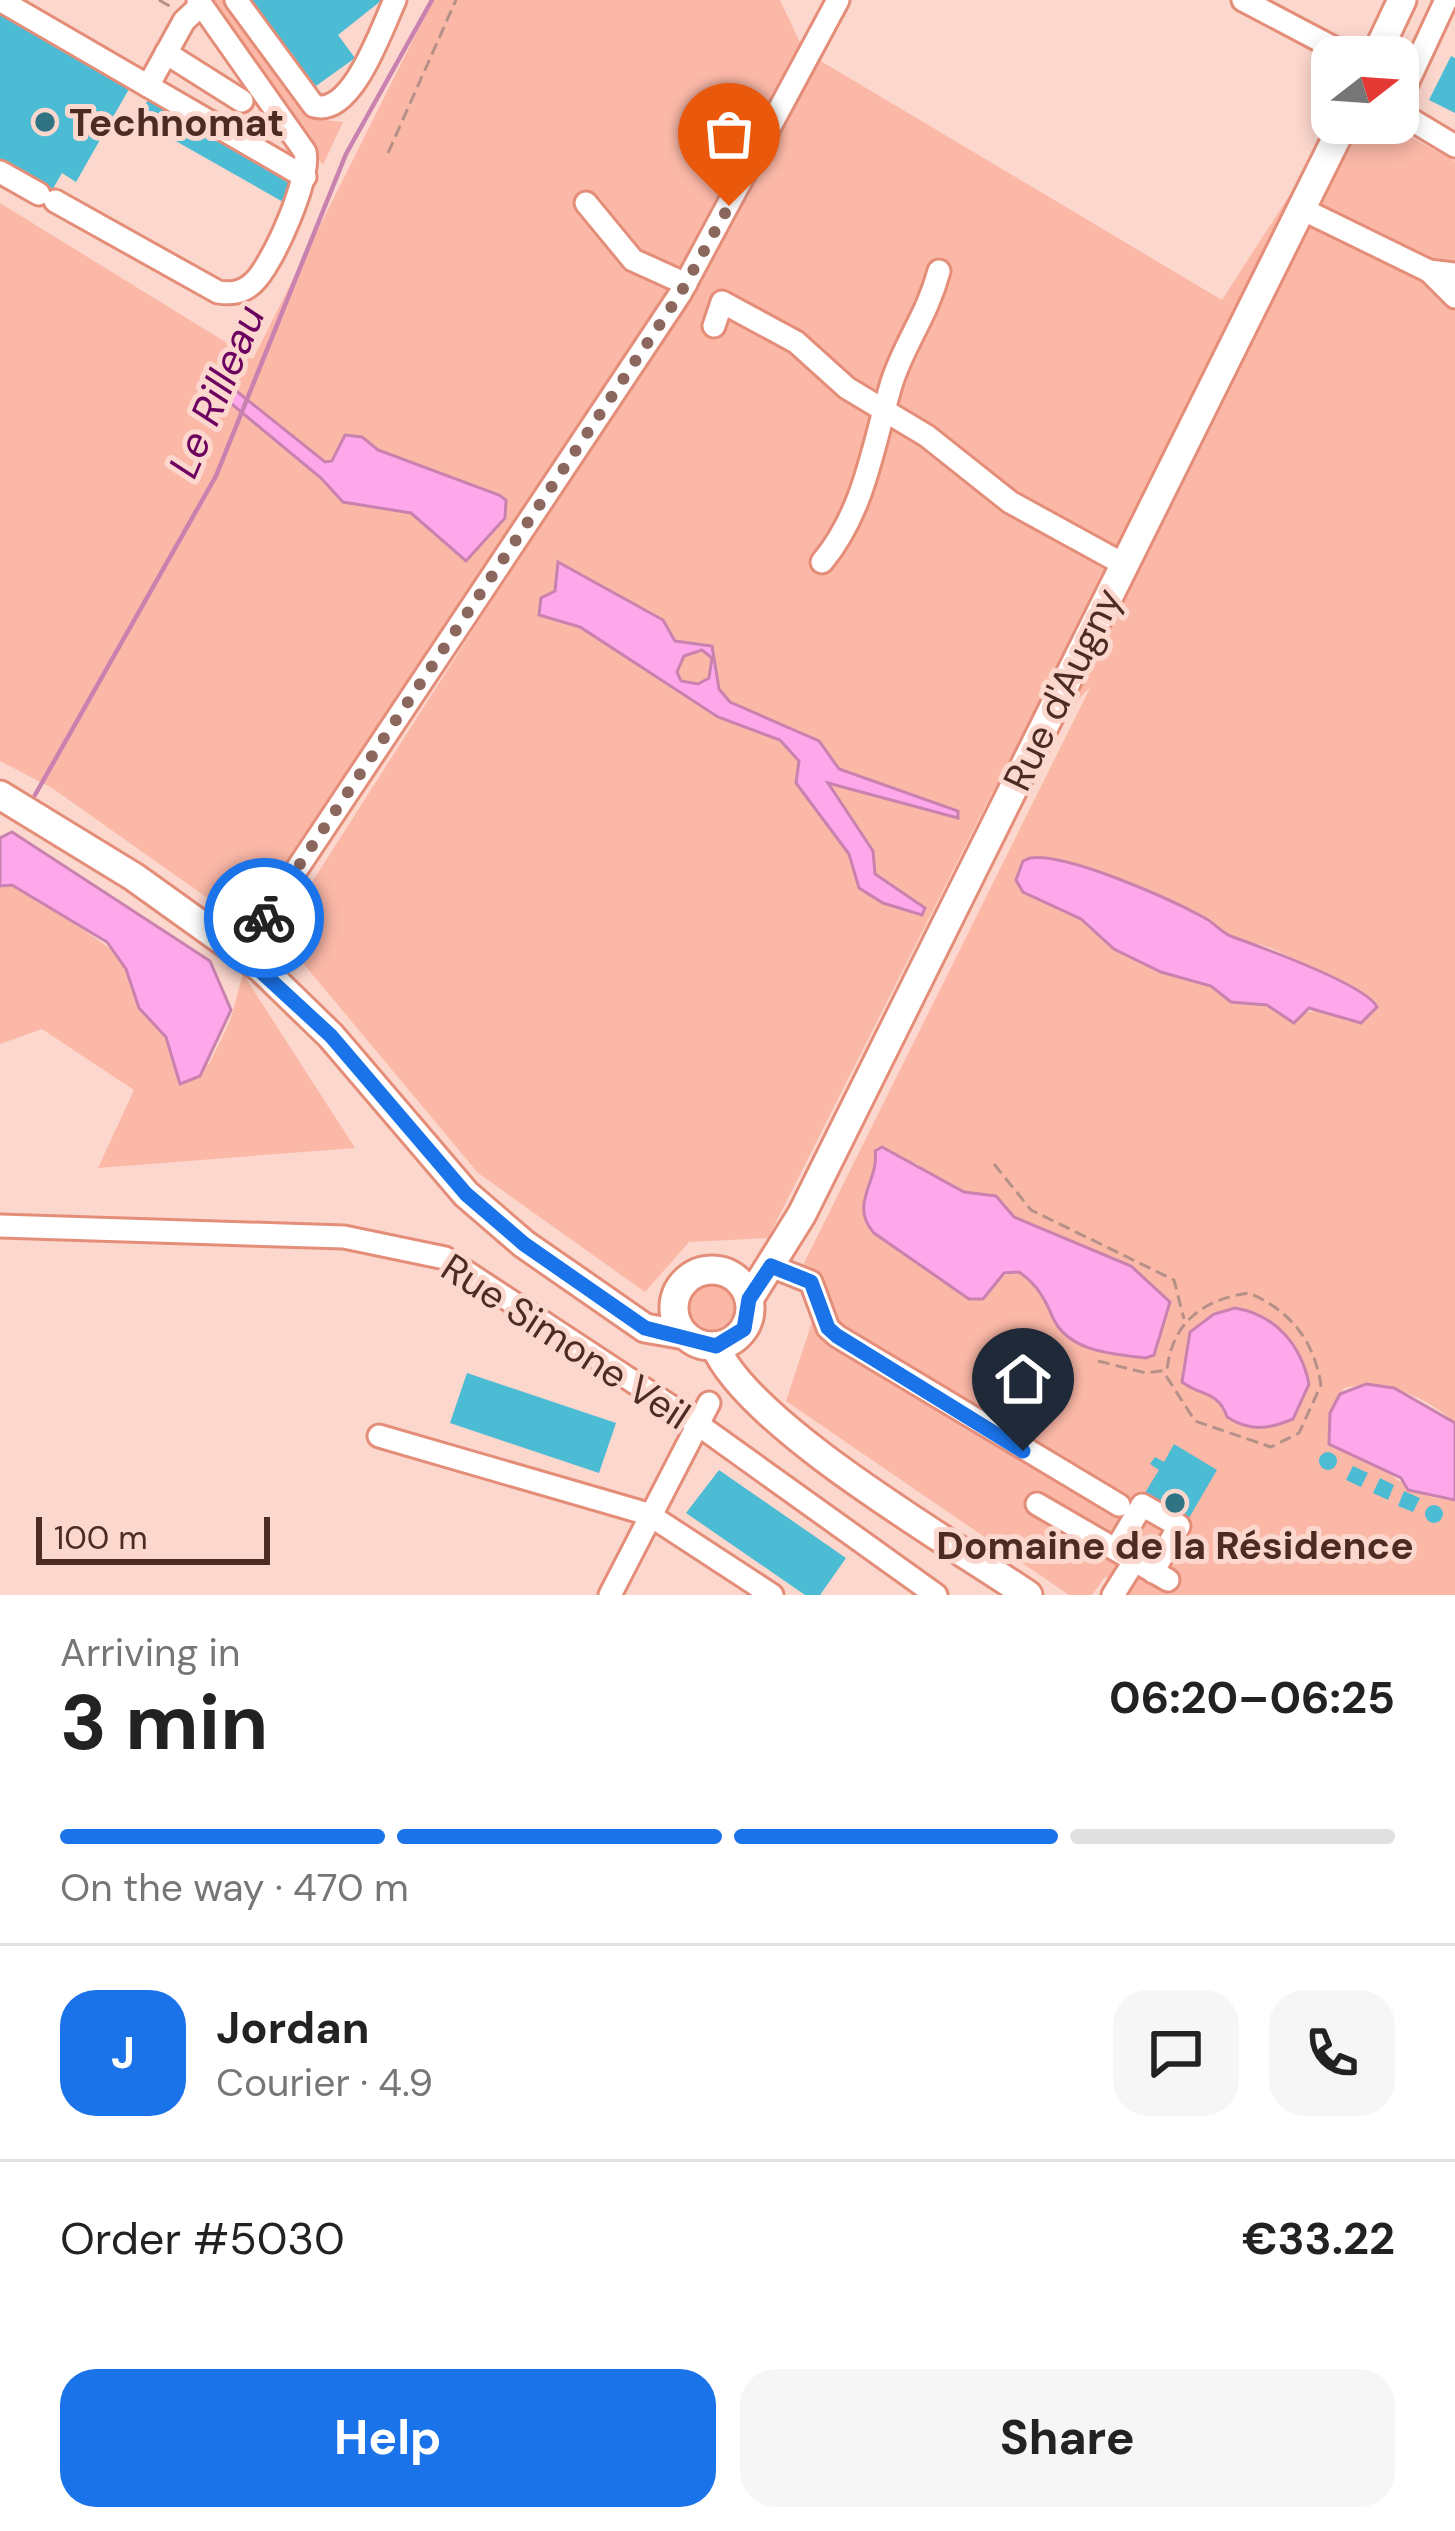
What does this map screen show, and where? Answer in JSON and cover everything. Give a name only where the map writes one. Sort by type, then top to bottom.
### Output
[{"type":"main road","points":[[1386,36],[1402,0]]},
{"type":"main road","name":"Rue d'Augny","points":[[741,1288],[774,1260],[813,1193],[1333,144]]},
{"type":"main road","points":[[0,795],[134,877],[241,953],[331,1036],[466,1194],[611,1304],[645,1328],[727,1340]]},
{"type":"main road","points":[[611,1304],[647,1307],[676,1297],[697,1274],[709,1270],[741,1288],[749,1318],[727,1340],[724,1368],[746,1394],[767,1415],[1028,1595]]},
{"type":"main road","points":[[676,1297],[675,1315],[685,1335]]},
{"type":"street","points":[[0,0],[305,177]]},
{"type":"street","points":[[39,23],[52,0]]},
{"type":"street","points":[[236,0],[314,106],[326,110],[336,106],[357,79],[395,0]]},
{"type":"street","points":[[241,953],[686,284],[838,0]]},
{"type":"street","points":[[1244,0],[1312,36]]},
{"type":"street","points":[[1446,0],[1405,88],[1400,113],[1455,146]]},
{"type":"street","points":[[0,172],[228,294],[259,278],[305,177],[304,152],[199,2],[148,86]]},
{"type":"street","points":[[166,53],[242,101]]},
{"type":"street","points":[[586,202],[633,260],[686,284]]},
{"type":"street","points":[[1302,209],[1430,271],[1455,274]]},
{"type":"street","points":[[1430,271],[1455,297]]},
{"type":"street","points":[[822,562],[848,525],[901,358],[928,314],[938,272]]},
{"type":"street","points":[[714,326],[722,302],[796,342],[884,413],[928,436],[1010,502],[1123,564]]},
{"type":"street","name":"Rue Simone Veil","points":[[0,1226],[300,1235],[407,1246],[480,1276],[702,1413],[936,1595]]},
{"type":"street","points":[[774,1260],[811,1282],[828,1328],[837,1336],[1119,1505]]},
{"type":"street","points":[[610,1595],[702,1413]]},
{"type":"street","points":[[379,1436],[648,1514],[772,1595]]},
{"type":"street","points":[[1037,1504],[1143,1565],[1113,1595]]},
{"type":"path","points":[[159,0],[174,9]]},
{"type":"path","points":[[388,153],[456,0]]},
{"type":"path","points":[[994,1164],[1031,1210],[1174,1280],[1184,1321]]},
{"type":"path","points":[[1098,1361],[1162,1371],[1195,1421],[1271,1447],[1299,1433],[1322,1385],[1317,1358],[1291,1319],[1249,1293],[1228,1296],[1184,1321],[1162,1371]]},
{"type":"shaded area","points":[[204,0],[229,0],[315,119],[343,122],[323,165]]},
{"type":"shaded area","points":[[433,0],[780,0],[804,51],[1222,300],[1322,144],[1419,141],[1455,161],[1455,1423],[1417,1398],[1389,1388],[1344,1388],[1334,1404],[1371,1454],[1399,1481],[1416,1491],[1455,1500],[1455,1595],[1125,1595],[1131,1584],[1105,1577],[1092,1595],[1069,1595],[786,1401],[813,1319],[801,1269],[1091,686],[992,793],[768,1238],[689,1242],[645,1292],[478,1173],[297,956],[298,904],[508,575],[490,562],[280,888],[233,916],[52,788],[0,761],[0,203],[253,359]],"holes":[[[1040,857],[1093,869],[1183,907],[1233,937],[1271,948],[1362,992],[1349,1022],[1323,1010],[1287,1015],[1267,1005],[1231,1002],[1212,986],[1161,972],[1114,949],[1082,919],[1023,892]],[[916,1163],[930,1176],[964,1192],[987,1194],[1013,1217],[1131,1265],[1168,1298],[1158,1348],[1146,1358],[1109,1352],[1065,1333],[1042,1294],[1019,1272],[998,1277],[983,1298],[964,1296],[874,1233],[867,1226],[868,1182],[877,1165]],[[1235,1308],[1260,1317],[1280,1332],[1308,1377],[1225,1413],[1211,1393],[1190,1388],[1182,1368],[1190,1358],[1190,1333]]]},
{"type":"shaded area","points":[[235,390],[325,462],[332,461],[345,435],[362,437],[378,450],[499,495],[506,500],[505,518],[466,561],[411,513],[343,502],[228,401]]},
{"type":"shaded area","points":[[558,562],[663,620],[675,641],[712,646],[719,689],[730,702],[819,741],[839,769],[958,811],[958,818],[828,783],[873,851],[875,874],[925,908],[922,915],[883,903],[859,888],[849,854],[796,783],[799,761],[780,740],[718,717],[580,627],[539,615],[541,598],[555,591]],"holes":[[[702,650],[712,658],[709,678],[698,684],[681,681],[677,672],[684,656]]]},
{"type":"shaded area","points":[[12,832],[210,961],[231,1010],[200,1076],[180,1084],[166,1037],[139,1008],[126,969],[107,942],[12,885],[0,886],[0,838]]},
{"type":"shaded area","points":[[1023,861],[1068,862],[1143,889],[1207,919],[1229,935],[1353,988],[1377,1007],[1361,1023],[1309,1008],[1294,1023],[1267,1005],[1231,1002],[1211,986],[1161,972],[1114,949],[1081,919],[1023,892],[1016,880]]},
{"type":"shaded area","points":[[0,872],[111,949],[126,969],[139,1008],[166,1037],[176,1070],[209,1064],[230,1021],[243,974],[355,1148],[98,1168],[134,1090],[42,1029],[0,1044]]},
{"type":"shaded area","points":[[882,1147],[964,1192],[996,1196],[1014,1217],[1131,1266],[1170,1302],[1154,1355],[1106,1353],[1081,1345],[1060,1329],[1036,1287],[1019,1272],[1004,1273],[983,1299],[969,1299],[874,1233],[864,1202],[875,1151]]},
{"type":"shaded area","points":[[713,1283],[732,1290],[739,1309],[732,1328],[713,1335],[694,1328],[687,1309],[694,1290]]},
{"type":"shaded area","points":[[1235,1308],[1274,1325],[1300,1357],[1309,1384],[1293,1419],[1268,1427],[1244,1425],[1227,1417],[1214,1398],[1182,1382],[1190,1332],[1214,1314]]},
{"type":"shaded area","points":[[1366,1384],[1394,1388],[1455,1423],[1455,1500],[1408,1490],[1401,1478],[1329,1444],[1330,1413],[1340,1394]]},
{"type":"building","points":[[243,0],[382,0],[338,35],[355,58],[309,91]]},
{"type":"building","name":"Technomat","points":[[0,4],[14,12],[9,20],[129,89],[76,182],[62,173],[51,192],[0,164]]},
{"type":"building","points":[[1451,56],[1455,58],[1455,113],[1429,100]]},
{"type":"building","points":[[148,100],[297,184],[285,203],[137,119]]},
{"type":"building","points":[[467,1373],[616,1423],[599,1473],[450,1423]]},
{"type":"building","points":[[1174,1444],[1217,1470],[1186,1523],[1143,1496],[1159,1470],[1150,1464],[1155,1457],[1164,1462]]},
{"type":"building","points":[[1328,1452],[1337,1461],[1328,1470],[1319,1461]]},
{"type":"building","points":[[1353,1466],[1368,1473],[1361,1487],[1346,1480]]},
{"type":"building","points":[[719,1470],[846,1558],[820,1595],[805,1595],[686,1513]]},
{"type":"building","points":[[1380,1478],[1394,1485],[1388,1500],[1373,1493]]},
{"type":"building","points":[[1404,1491],[1420,1498],[1413,1512],[1398,1506]]},
{"type":"building","points":[[1434,1505],[1443,1514],[1434,1523],[1425,1514]]},
{"type":"waterway","name":"Le Rilleau","points":[[35,795],[216,476],[346,154],[432,0]]},
{"type":"way so far","points":[[264,918],[680,294],[729,206]]},
{"type":"place","name":"Technomat","points":[[45,122]]},
{"type":"place","name":"Domaine de la Résidence","points":[[1175,1503]]},
{"type":"route","points":[[264,918],[241,953],[331,1036],[466,1194],[524,1244],[585,1287],[645,1328],[716,1346],[744,1329],[749,1299],[771,1266],[811,1282],[828,1328],[837,1336],[1023,1451]]}]
